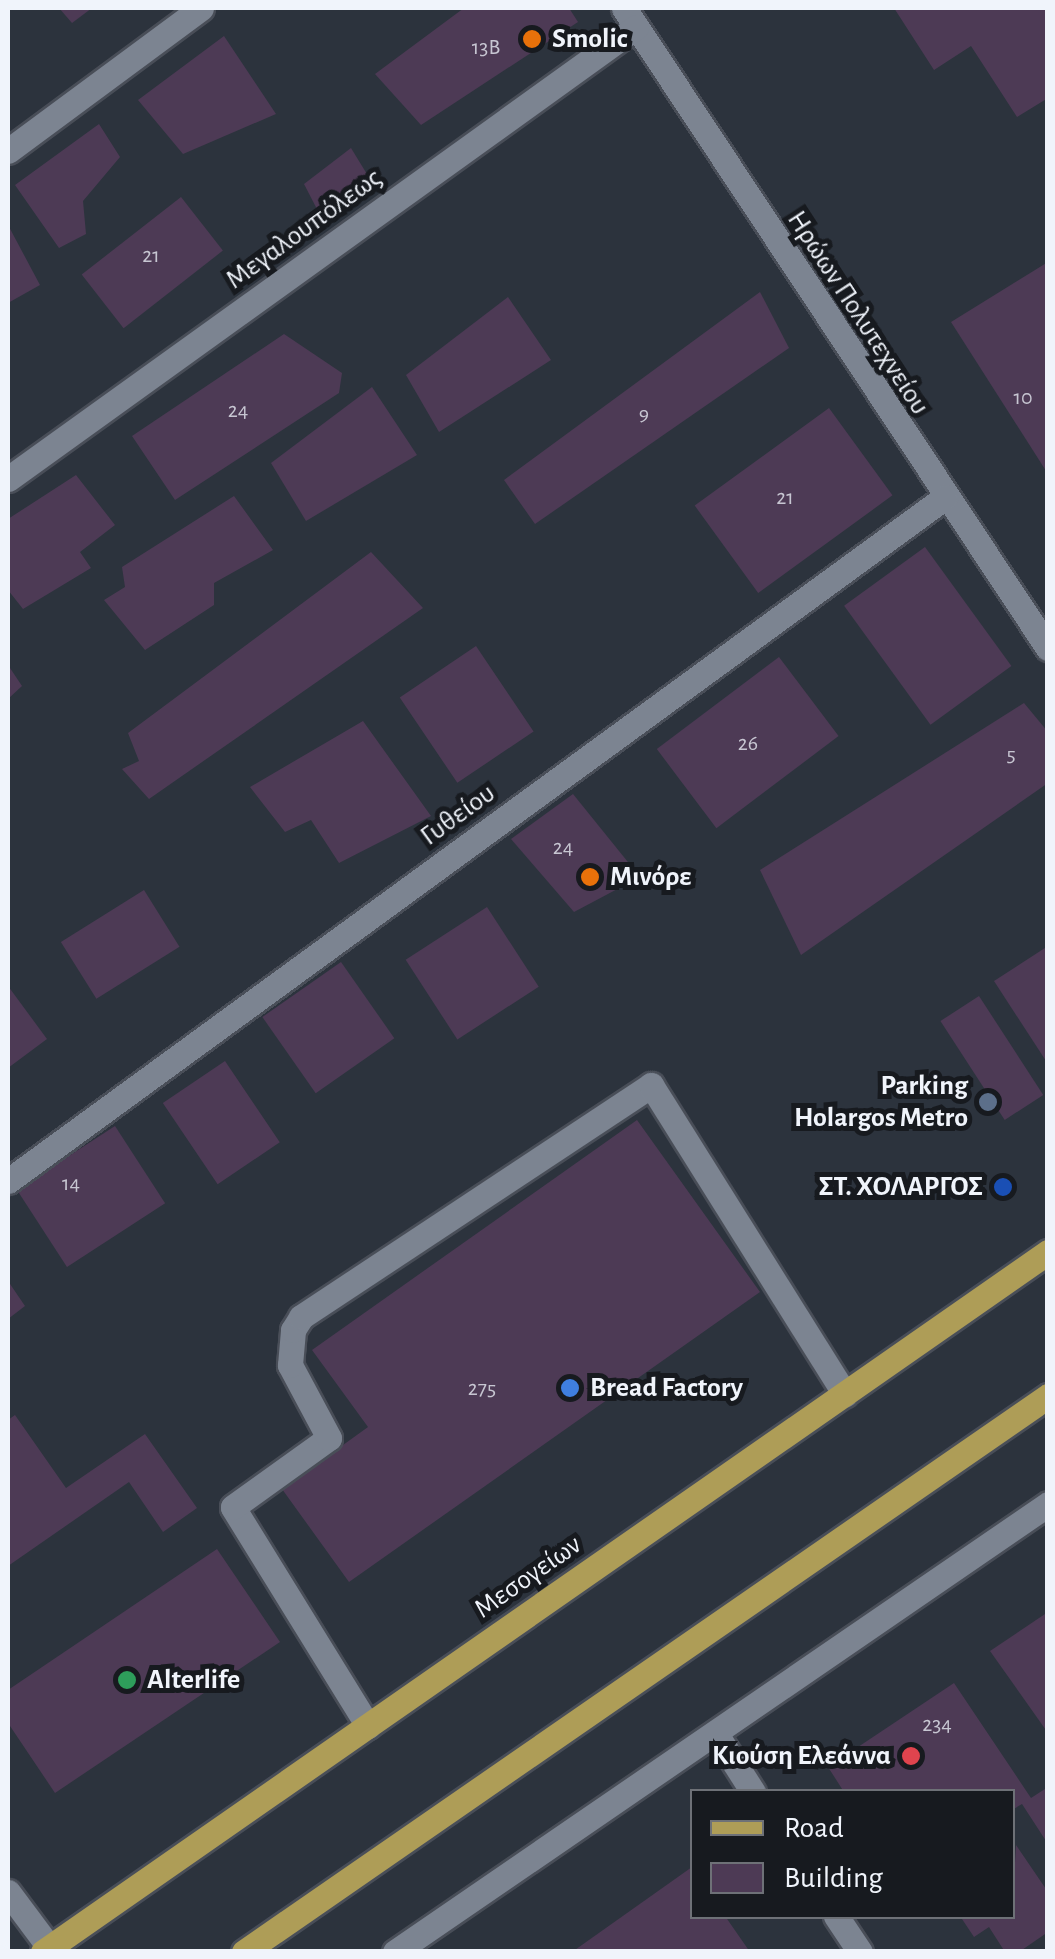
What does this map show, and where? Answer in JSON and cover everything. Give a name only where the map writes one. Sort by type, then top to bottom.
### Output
[{"type":"main road","name":"Μεσογείων","points":[[46,1949],[1048,1252]]},
{"type":"main road","points":[[244,1952],[1048,1396]]},
{"type":"street","points":[[8,151],[201,8]]},
{"type":"street","name":"Μεγαλουπόλεως","points":[[8,479],[630,17]]},
{"type":"street","name":"Ηρώων Πολυτεχνείου","points":[[630,17],[944,498],[1048,648]]},
{"type":"street","name":"Γυθείου","points":[[8,1180],[944,498]]},
{"type":"street","points":[[368,1726],[233,1507],[329,1438],[290,1365],[293,1330],[301,1317],[651,1086],[844,1394]]},
{"type":"street","points":[[395,1952],[1048,1504]]},
{"type":"street","points":[[716,1734],[752,1789]]},
{"type":"street","points":[[8,1892],[46,1949]]},
{"type":"street","points":[[838,1919],[860,1952]]},
{"type":"building","points":[[59,8],[92,8],[72,23]]},
{"type":"building","points":[[464,8],[569,8],[578,22],[421,125],[375,74]]},
{"type":"building","points":[[894,8],[1048,8],[1048,98],[1017,117],[971,46],[934,70]]},
{"type":"building","points":[[224,36],[276,114],[183,154],[138,100]]},
{"type":"building","points":[[99,124],[120,157],[83,201],[86,234],[59,248],[15,185]]},
{"type":"building","points":[[351,148],[373,184],[320,215],[304,184]]},
{"type":"building","points":[[181,197],[223,251],[124,328],[82,275]]},
{"type":"building","points":[[8,225],[40,285],[8,303]]},
{"type":"building","points":[[1048,262],[1048,474],[951,322]]},
{"type":"building","points":[[760,292],[789,348],[535,524],[504,480]]},
{"type":"building","points":[[508,297],[551,360],[439,432],[406,375]]},
{"type":"building","points":[[284,334],[342,373],[339,393],[175,500],[132,436]]},
{"type":"building","points":[[372,387],[417,455],[306,521],[271,463]]},
{"type":"building","points":[[829,408],[892,495],[758,593],[695,506]]},
{"type":"building","points":[[76,475],[115,525],[80,552],[91,568],[23,609],[8,590],[8,519]]},
{"type":"building","points":[[234,496],[273,550],[214,583],[214,605],[145,650],[104,600],[125,587],[122,567]]},
{"type":"building","points":[[925,547],[1011,666],[931,725],[844,606]]},
{"type":"building","points":[[371,552],[423,608],[149,799],[122,769],[139,761],[128,733]]},
{"type":"building","points":[[476,646],[534,731],[457,783],[400,697]]},
{"type":"building","points":[[779,657],[839,736],[716,828],[657,749]]},
{"type":"building","points":[[8,665],[22,686],[8,699]]},
{"type":"building","points":[[1024,703],[1048,732],[1048,783],[801,955],[760,870]]},
{"type":"building","points":[[363,721],[431,816],[339,863],[311,820],[285,832],[250,787]]},
{"type":"building","points":[[573,794],[640,877],[574,912],[511,839]]},
{"type":"building","points":[[144,890],[180,947],[96,999],[61,942]]},
{"type":"building","points":[[487,907],[539,987],[457,1040],[406,960]]},
{"type":"building","points":[[1048,946],[1048,1064],[994,981]]},
{"type":"building","points":[[341,962],[394,1038],[316,1093],[262,1017]]},
{"type":"building","points":[[8,986],[47,1039],[8,1068]]},
{"type":"building","points":[[979,996],[1043,1095],[1005,1120],[940,1021]]},
{"type":"building","points":[[225,1061],[280,1142],[218,1184],[163,1103]]},
{"type":"building","points":[[637,1120],[760,1292],[349,1582],[282,1489],[368,1427],[312,1350]]},
{"type":"building","points":[[115,1126],[165,1203],[67,1267],[17,1190]]},
{"type":"building","points":[[8,1281],[25,1306],[8,1319]]},
{"type":"building","points":[[15,1415],[66,1488],[145,1434],[197,1508],[163,1532],[129,1482],[8,1566],[8,1420]]},
{"type":"building","points":[[217,1549],[280,1642],[55,1793],[8,1723],[8,1690]]},
{"type":"building","points":[[1048,1612],[1048,1733],[990,1651]]},
{"type":"building","points":[[954,1683],[1031,1798],[1048,1787],[1048,1844],[1022,1804],[1015,1808],[1015,1789],[842,1789],[828,1767]]},
{"type":"building","points":[[1016,1845],[1048,1892],[1048,1932],[1019,1952],[1005,1952],[989,1927],[974,1937],[962,1919],[1015,1919]]},
{"type":"building","points":[[690,1868],[690,1919],[727,1919],[750,1952],[572,1952]]},
{"type":"place","name":"Smolic","points":[[532,39]]},
{"type":"place","name":"Μινόρε","points":[[590,877]]},
{"type":"place","name":"Parking Holargos Metro","points":[[988,1102]]},
{"type":"place","name":"ΣΤ. ΧΟΛΑΡΓΟΣ","points":[[1003,1187]]},
{"type":"place","name":"Bread Factory","points":[[570,1388]]},
{"type":"place","name":"Alterlife","points":[[127,1680]]},
{"type":"place","name":"Κιούση Ελεάννα","points":[[911,1756]]}]
